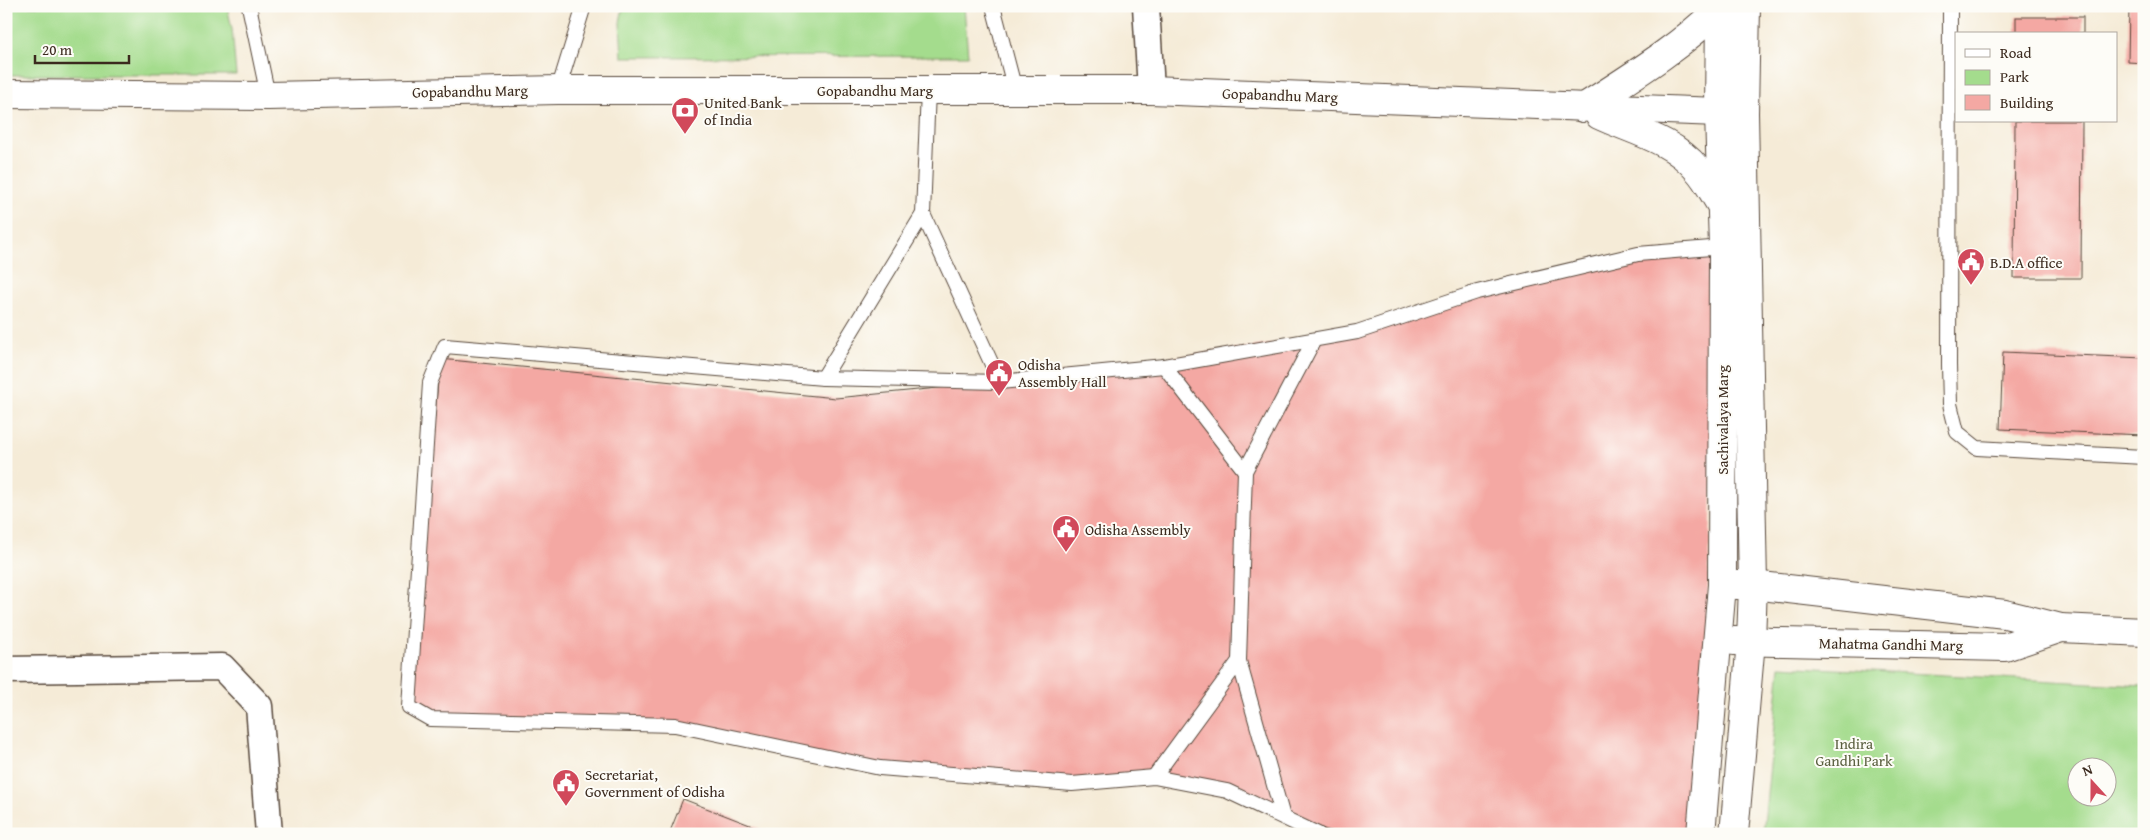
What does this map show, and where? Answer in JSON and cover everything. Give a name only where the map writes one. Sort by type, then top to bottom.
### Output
[{"type":"main road","points":[[1583,108],[1668,53],[1729,7]]},
{"type":"main road","name":"Sachivalaya Marg","points":[[1729,7],[1731,114],[1753,585],[1734,834]]},
{"type":"main road","name":"Gopabandhu Marg","points":[[6,94],[268,96],[558,90],[1151,90],[1731,114]]},
{"type":"main road","points":[[1583,108],[1652,136],[1677,150],[1698,169],[1721,205]]},
{"type":"main road","name":"Sachivalaya Marg","points":[[1701,834],[1722,585],[1721,205],[1731,114]]},
{"type":"main road","name":"Mahatma Gandhi Marg","points":[[1722,585],[1753,585],[2005,614],[2061,628],[2144,632]]},
{"type":"main road","name":"Mahatma Gandhi Marg","points":[[1718,640],[2005,647],[2061,628]]},
{"type":"street","points":[[1146,6],[1151,90]]},
{"type":"street","points":[[6,670],[222,667],[259,706],[269,834]]},
{"type":"lane","points":[[250,6],[268,96]]},
{"type":"lane","points":[[558,90],[584,6]]},
{"type":"lane","points":[[993,6],[1014,90]]},
{"type":"lane","points":[[1950,6],[1949,365],[1950,404],[1957,432],[1977,448],[2144,457]]},
{"type":"lane","points":[[928,90],[923,214],[1000,382]]},
{"type":"lane","points":[[823,378],[923,214]]},
{"type":"lane","points":[[1318,834],[1227,791],[1154,777],[1072,784],[880,768],[675,725],[430,718],[409,707],[430,383],[444,346],[823,378],[1000,382],[1164,366],[1357,332],[1477,292],[1638,254],[1722,246]]},
{"type":"lane","points":[[1283,817],[1239,661],[1245,471],[1314,340]]},
{"type":"lane","points":[[1164,366],[1245,471]]},
{"type":"lane","points":[[1154,777],[1239,661]]},
{"type":"green space","points":[[6,6],[227,6],[232,29],[236,75],[6,75]]},
{"type":"green space","points":[[623,6],[964,6],[968,56],[622,57],[620,23]]},
{"type":"green space","name":"Indira Gandhi Park","points":[[1780,666],[2144,686],[2144,834],[1763,834]]},
{"type":"building","points":[[2129,6],[2144,6],[2144,63],[2128,62]]},
{"type":"building","points":[[2016,17],[2083,17],[2083,32],[2016,32]]},
{"type":"building","points":[[2015,122],[2082,122],[2081,278],[2014,278]]},
{"type":"building","name":"Odisha Assembly Hall","points":[[1723,247],[1697,834],[1341,834],[1283,817],[1227,791],[1154,777],[1072,784],[880,768],[654,724],[430,719],[409,707],[440,359],[836,398],[1000,382],[1357,332],[1638,254]]},
{"type":"building","points":[[2003,352],[2144,358],[2144,435],[2000,429]]},
{"type":"building","points":[[683,799],[773,834],[669,834]]},
{"type":"place","name":"United Bank of India","points":[[685,135]]},
{"type":"place","name":"B.D.A office","points":[[1971,286]]},
{"type":"place","name":"Odisha Assembly Hall","points":[[999,397]]},
{"type":"place","name":"Odisha Assembly","points":[[1066,553]]},
{"type":"place","name":"Secretariat, Government of Odisha","points":[[566,807]]}]
